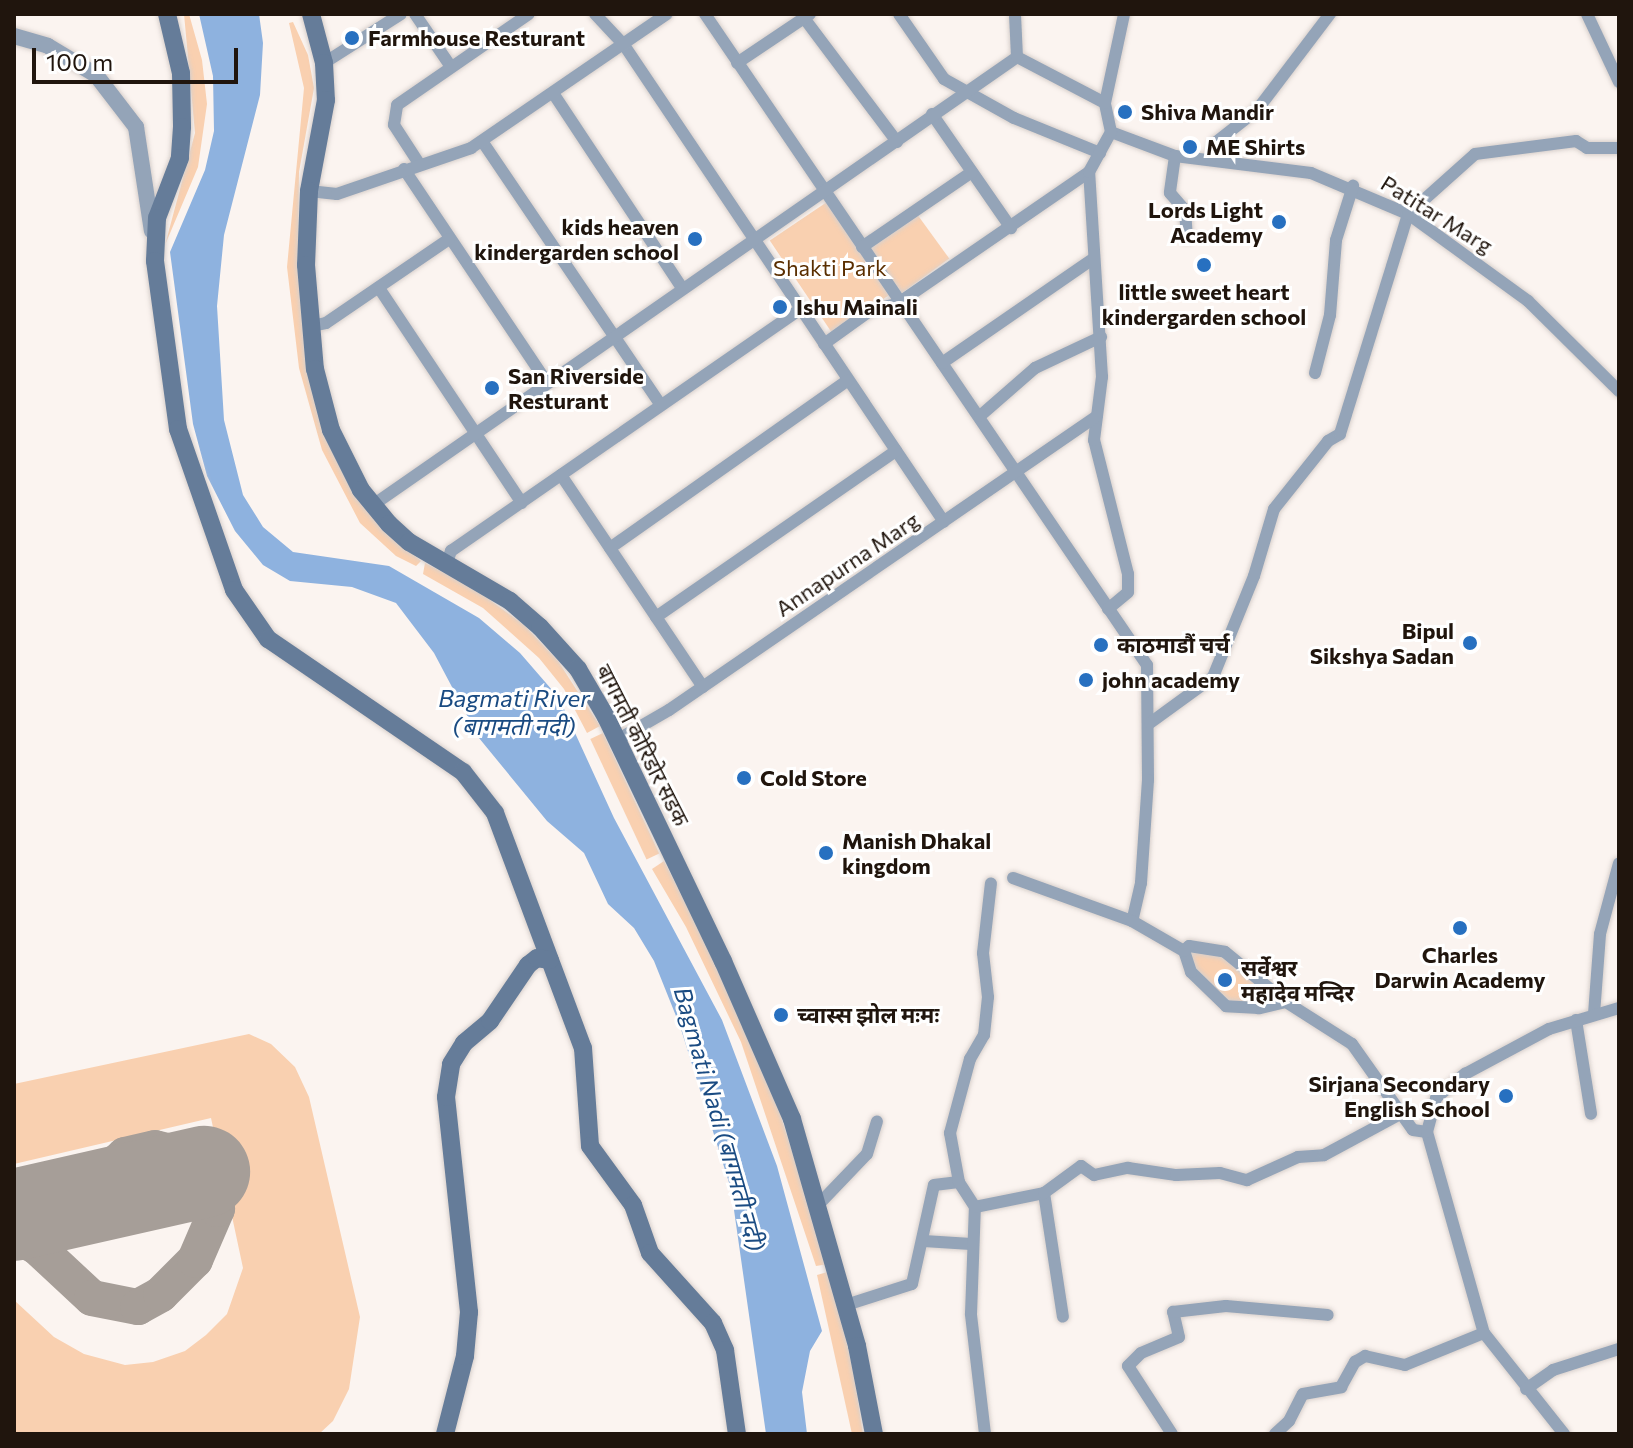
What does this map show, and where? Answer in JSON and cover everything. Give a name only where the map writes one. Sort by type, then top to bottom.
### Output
[{"type":"main road","points":[[167,14],[181,73],[182,127],[180,158],[157,218],[155,261],[178,429],[244,612],[268,639],[475,784],[503,833],[586,1063],[584,1128],[590,1146],[633,1205],[650,1253],[713,1323],[725,1350],[737,1434]]},
{"type":"main road","name":"बागमती कोरिडोर सडक","points":[[311,14],[324,63],[326,100],[309,191],[306,265],[311,326],[331,430],[373,505],[409,542],[510,601],[562,650],[617,740],[775,1074],[819,1204],[846,1305],[874,1434]]},
{"type":"main road","points":[[445,1434],[465,1356],[469,1312],[446,1097],[451,1064],[464,1043],[490,1021],[528,965],[537,958],[550,960]]},
{"type":"street","points":[[324,63],[401,14]]},
{"type":"street","points":[[415,14],[451,67]]},
{"type":"street","points":[[420,165],[394,125],[394,112],[451,67],[529,14]]},
{"type":"street","points":[[595,14],[624,45],[944,522]]},
{"type":"street","points":[[309,191],[337,194],[482,141],[667,14]]},
{"type":"street","points":[[705,14],[897,304],[980,416],[1147,665],[1150,723],[1141,883],[1132,921]]},
{"type":"street","points":[[899,14],[944,79],[963,92],[1100,153]]},
{"type":"street","points":[[1015,14],[1017,57]]},
{"type":"street","points":[[824,344],[871,310],[897,304],[1089,172],[1111,132],[1105,103],[1124,14]]},
{"type":"street","points":[[1210,159],[1230,127],[1257,110],[1298,62],[1330,14]]},
{"type":"street","points":[[1587,14],[1619,82]]},
{"type":"street","points":[[737,63],[807,16],[897,142]]},
{"type":"street","points":[[14,36],[48,46],[96,75],[136,127],[146,166],[155,261]]},
{"type":"street","points":[[373,505],[613,334],[826,194],[932,114],[1017,57]]},
{"type":"street","points":[[1017,57],[1105,103]]},
{"type":"street","points":[[553,93],[682,288]]},
{"type":"street","points":[[932,114],[1011,228]]},
{"type":"street","name":"Patitar Marg","points":[[1111,132],[1175,156],[1311,173],[1353,186],[1408,214],[1528,301],[1615,386]]},
{"type":"street","points":[[482,141],[661,405]]},
{"type":"street","points":[[1150,723],[1213,677],[1254,576],[1274,509],[1328,441],[1340,434],[1408,214],[1475,154],[1576,141],[1587,148],[1619,148]]},
{"type":"street","points":[[1175,156],[1170,193],[1185,210],[1187,238]]},
{"type":"street","points":[[404,169],[546,381]]},
{"type":"street","points":[[862,247],[972,172]]},
{"type":"street","points":[[1089,172],[1101,337],[1094,440],[1128,574],[1128,592],[1108,609]]},
{"type":"street","points":[[1315,373],[1330,315],[1336,240],[1353,186]]},
{"type":"street","points":[[311,326],[326,323],[449,239]]},
{"type":"street","points":[[942,363],[1093,259]]},
{"type":"street","points":[[379,288],[522,503]]},
{"type":"street","points":[[447,563],[451,551],[801,309]]},
{"type":"street","points":[[980,416],[1035,368],[1101,337]]},
{"type":"street","points":[[610,548],[848,380]]},
{"type":"street","name":"Annapurna Marg","points":[[617,740],[703,687],[1097,416]]},
{"type":"street","points":[[656,617],[896,451]]},
{"type":"street","points":[[561,475],[703,687]]},
{"type":"street","points":[[1594,1014],[1600,934],[1619,863]]},
{"type":"street","points":[[1013,878],[1132,921],[1184,951],[1191,972],[1226,1006],[1259,1008],[1286,1002]]},
{"type":"street","points":[[985,1434],[975,1378],[971,1244],[975,1207],[959,1182],[950,1133],[970,1059],[984,1035],[988,997],[983,953],[991,883]]},
{"type":"street","points":[[1184,951],[1206,946],[1225,952],[1286,1002],[1352,1044],[1413,1130],[1427,1132]]},
{"type":"street","points":[[1564,1434],[1484,1333],[1427,1132],[1436,1098],[1465,1074],[1549,1029],[1619,1008]]},
{"type":"street","points":[[1576,1020],[1591,1114]]},
{"type":"street","points":[[975,1207],[1044,1193],[1081,1166],[1094,1175],[1128,1168],[1176,1175],[1220,1173],[1247,1180],[1298,1157],[1324,1155],[1402,1113]]},
{"type":"street","points":[[819,1204],[867,1154],[877,1121]]},
{"type":"street","points":[[846,1305],[912,1284],[934,1185],[959,1182]]},
{"type":"street","points":[[1044,1193],[1063,1317]]},
{"type":"street","points":[[924,1241],[971,1244]]},
{"type":"street","points":[[1172,1434],[1128,1366],[1141,1353],[1179,1337],[1173,1312],[1226,1306],[1328,1315]]},
{"type":"street","points":[[1275,1434],[1289,1421],[1303,1394],[1341,1387],[1355,1362],[1365,1356],[1405,1365],[1484,1333]]},
{"type":"street","points":[[1526,1389],[1553,1370],[1619,1349]]},
{"type":"green space","points":[[184,14],[189,14],[202,60],[207,104],[198,167],[165,245],[195,133]]},
{"type":"green space","points":[[293,22],[308,55],[314,88],[299,172],[298,263],[330,447],[347,482],[389,535],[421,561],[416,566],[396,556],[360,523],[322,450],[299,368],[287,267],[304,88],[289,23]]},
{"type":"green space","name":"Shakti Park","points":[[827,202],[890,295],[832,333],[770,241]]},
{"type":"green space","points":[[914,210],[949,259],[897,296],[862,248]]},
{"type":"green space","points":[[425,563],[472,587],[524,625],[558,661],[600,726],[587,733],[564,689],[539,658],[483,608],[423,574]]},
{"type":"green space","points":[[603,733],[659,854],[647,859],[590,739]]},
{"type":"green space","points":[[664,861],[711,954],[780,1114],[828,1264],[816,1266],[741,1042],[686,927],[652,869]]},
{"type":"green space","points":[[1193,949],[1224,954],[1286,1002],[1226,1006],[1208,994],[1188,956]]},
{"type":"green space","points":[[249,1034],[271,1044],[295,1067],[309,1097],[360,1317],[349,1389],[333,1421],[319,1434],[14,1434],[14,1300],[54,1337],[84,1354],[125,1365],[153,1362],[185,1351],[227,1314],[243,1268],[211,1118],[14,1164],[14,1084]]},
{"type":"green space","points":[[831,1271],[863,1434],[852,1434],[817,1275]]},
{"type":"water","name":"Bagmati River (बागमती नदी)","points":[[199,14],[259,14],[263,43],[260,95],[224,235],[217,306],[224,420],[243,495],[263,527],[293,552],[389,566],[479,618],[520,653],[559,698],[614,818],[722,1020],[777,1166],[822,1331],[810,1351],[802,1392],[807,1434],[766,1434],[731,1189],[680,1026],[654,961],[634,928],[608,904],[584,853],[547,821],[479,738],[434,653],[396,603],[352,587],[290,581],[263,565],[235,531],[207,476],[193,424],[170,252],[205,170],[214,131],[213,76]]},
{"type":"taxiway","points":[[14,1235],[36,1246],[92,1298],[138,1307],[161,1294],[195,1260],[217,1209],[204,1172],[180,1154],[155,1148],[125,1155],[87,1188],[51,1207]]},
{"type":"runway","points":[[14,1215],[204,1172]]},
{"type":"place","name":"Farmhouse Resturant","points":[[352,38]]},
{"type":"place","name":"Shiva Mandir","points":[[1125,112]]},
{"type":"place","name":"ME Shirts","points":[[1190,147]]},
{"type":"place","name":"Lords Light Academy","points":[[1279,222]]},
{"type":"place","name":"kids heaven kindergarden school","points":[[695,239]]},
{"type":"place","name":"little sweet heart kindergarden school","points":[[1204,265]]},
{"type":"place","name":"Ishu Mainali","points":[[780,307]]},
{"type":"place","name":"San Riverside Resturant","points":[[492,388]]},
{"type":"place","name":"Bipul Sikshya Sadan","points":[[1470,643]]},
{"type":"place","name":"काठमाडौं चर्च","points":[[1101,645]]},
{"type":"place","name":"john academy","points":[[1086,680]]},
{"type":"place","name":"Cold Store","points":[[744,778]]},
{"type":"place","name":"Manish Dhakal kingdom","points":[[826,853]]},
{"type":"place","name":"Charles Darwin Academy","points":[[1460,928]]},
{"type":"place","name":"सर्वेश्वर महादेव मन्दिर","points":[[1225,980]]},
{"type":"place","name":"च्वास्स झोल मःमः","points":[[781,1015]]},
{"type":"place","name":"Sirjana Secondary English School","points":[[1506,1096]]},
{"type":"water label","name":"Bagmati Nadi (बागमती नदी)","points":[[720,1119]]}]
